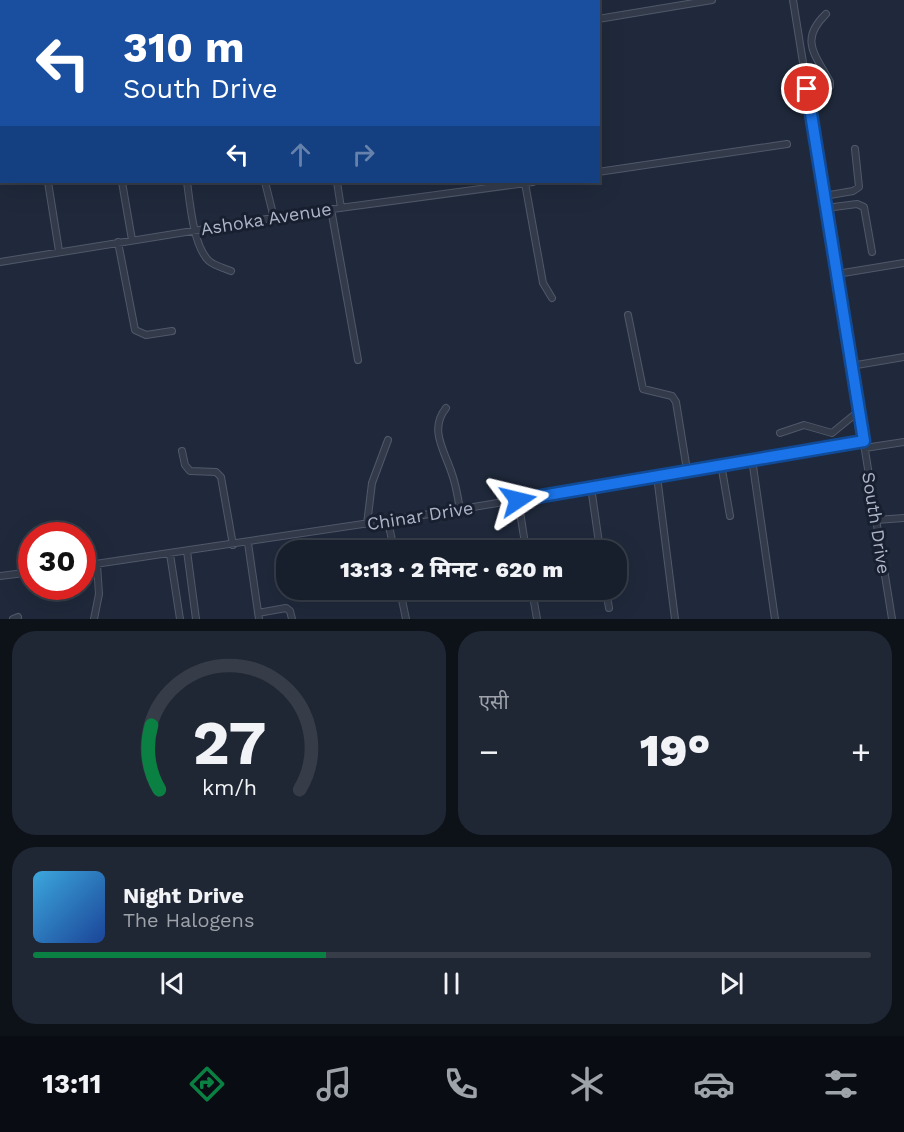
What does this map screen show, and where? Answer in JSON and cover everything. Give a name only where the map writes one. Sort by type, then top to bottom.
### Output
[{"type":"street","points":[[600,19],[712,0]]},
{"type":"street","name":"South Drive","points":[[793,0],[892,619]]},
{"type":"street","points":[[810,112],[830,86],[829,79],[814,55],[811,38],[811,30],[826,14]]},
{"type":"street","points":[[600,172],[787,144]]},
{"type":"street","points":[[824,196],[853,191],[859,187],[855,149]]},
{"type":"street","points":[[48,183],[59,251]]},
{"type":"street","points":[[122,183],[132,240]]},
{"type":"street","points":[[187,183],[195,230],[207,259],[231,271]]},
{"type":"street","points":[[265,183],[274,218]]},
{"type":"street","points":[[337,183],[341,208]]},
{"type":"street","points":[[525,183],[543,283],[552,297]]},
{"type":"street","name":"Ashoka Avenue","points":[[0,262],[331,209],[525,183]]},
{"type":"street","points":[[826,208],[857,204],[864,207],[872,252]]},
{"type":"street","points":[[331,209],[358,360]]},
{"type":"street","points":[[118,242],[135,330],[146,335],[172,331]]},
{"type":"street","points":[[837,274],[904,263]]},
{"type":"street","points":[[628,315],[643,389],[672,396],[676,402],[687,470]]},
{"type":"street","points":[[851,366],[904,357]]},
{"type":"street","points":[[446,408],[439,418],[438,438],[451,469],[460,510]]},
{"type":"street","points":[[780,433],[804,425],[832,433],[859,411]]},
{"type":"street","points":[[367,524],[372,483],[388,440]]},
{"type":"street","name":"Chinar Drive","points":[[97,564],[460,510],[752,459],[864,444],[904,442]]},
{"type":"street","points":[[182,451],[185,465],[190,471],[216,472],[220,475],[233,545]]},
{"type":"street","points":[[752,459],[775,619]]},
{"type":"street","points":[[721,464],[730,516]]},
{"type":"street","points":[[657,476],[675,619]]},
{"type":"street","points":[[591,487],[599,540]]},
{"type":"street","points":[[518,500],[524,540]]},
{"type":"street","points":[[876,520],[904,518]]},
{"type":"street","points":[[388,521],[392,540]]},
{"type":"street","points":[[248,543],[259,616],[286,608],[290,611],[292,619]]},
{"type":"street","points":[[187,551],[196,619]]},
{"type":"street","points":[[170,554],[180,619]]},
{"type":"street","points":[[94,619],[99,594],[97,564]]},
{"type":"street","points":[[0,576],[18,574]]},
{"type":"street","points":[[402,600],[406,619]]},
{"type":"street","points":[[534,600],[537,619]]},
{"type":"street","points":[[608,600],[609,608]]},
{"type":"route","points":[[518,500],[864,441],[807,89]]}]
